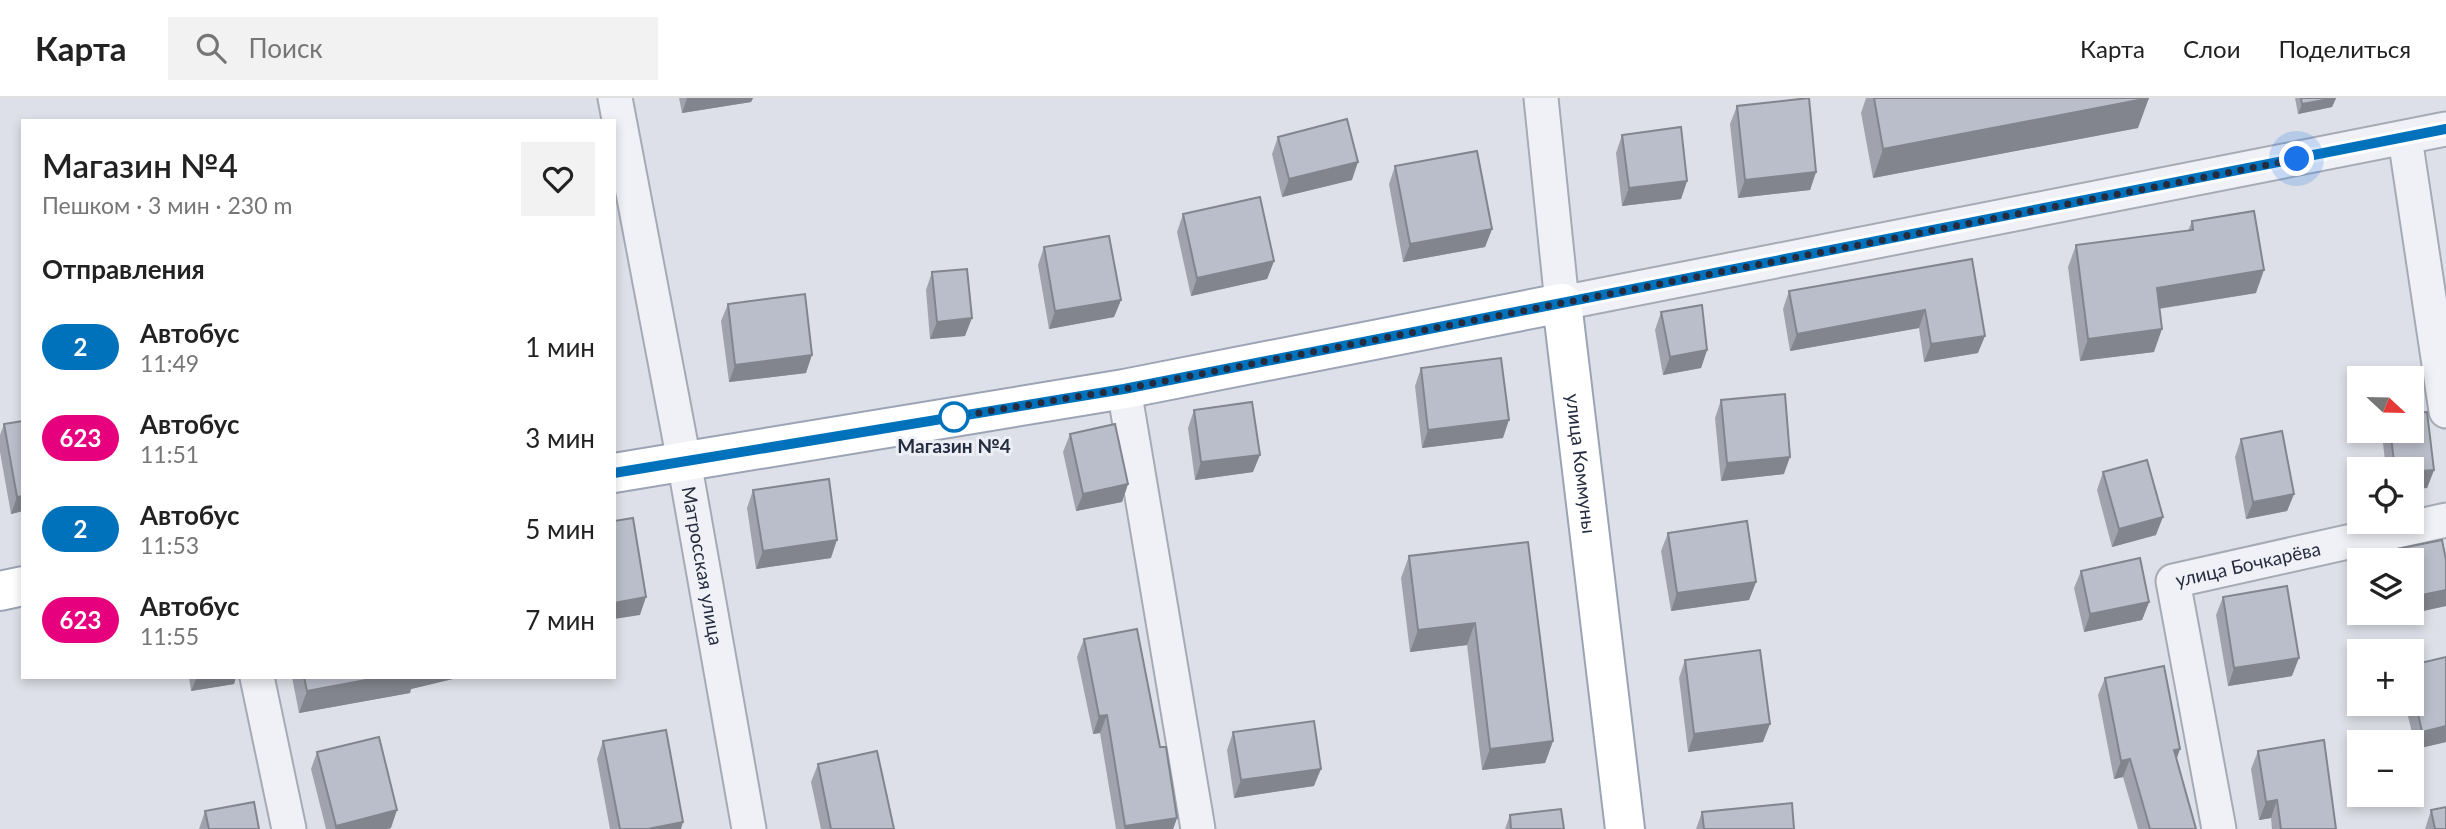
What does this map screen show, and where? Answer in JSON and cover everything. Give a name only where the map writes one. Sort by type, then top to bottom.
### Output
[{"type":"main road","points":[[616,473],[1124,389],[1562,303]]},
{"type":"main road","name":"улица Коммуны","points":[[1562,303],[1625,829]]},
{"type":"main road","points":[[0,591],[21,586]]},
{"type":"street","name":"Матросская улица","points":[[615,98],[684,461],[749,829]]},
{"type":"street","name":"улица Коммуны","points":[[1541,98],[1562,303]]},
{"type":"street","points":[[1562,303],[2446,129]]},
{"type":"street","points":[[2405,138],[2446,411]]},
{"type":"street","points":[[1124,389],[1198,829]]},
{"type":"street","name":"улица Бочкарёва","points":[[2220,829],[2173,581],[2446,520]]},
{"type":"street","points":[[257,679],[289,829]]},
{"type":"building","points":[[1809,98],[1816,172],[1745,180],[1737,106]]},
{"type":"building","points":[[1874,98],[2149,98],[1883,149]]},
{"type":"building","points":[[2301,98],[2335,98],[2302,104]]},
{"type":"building","points":[[1347,119],[1358,162],[1289,179],[1278,137]]},
{"type":"building","points":[[1681,127],[1687,181],[1629,188],[1622,135]]},
{"type":"building","points":[[1477,151],[1492,229],[1410,244],[1395,166]]},
{"type":"building","points":[[1260,197],[1274,261],[1197,278],[1183,214]]},
{"type":"building","points":[[2254,211],[2264,270],[2157,288],[2162,329],[2088,339],[2076,245],[2193,230],[2192,221]]},
{"type":"building","points":[[1109,236],[1121,300],[1055,311],[1044,247]]},
{"type":"building","points":[[1972,259],[1985,336],[1931,344],[1925,310],[1797,334],[1789,291]]},
{"type":"building","points":[[967,269],[972,318],[937,322],[932,272]]},
{"type":"building","points":[[805,294],[812,355],[735,365],[728,304]]},
{"type":"building","points":[[1702,305],[1707,350],[1670,357],[1661,312]]},
{"type":"building","points":[[1501,358],[1509,420],[1428,430],[1421,368]]},
{"type":"building","points":[[1785,394],[1790,457],[1727,463],[1721,400]]},
{"type":"building","points":[[1252,402],[1260,455],[1201,462],[1194,410]]},
{"type":"building","points":[[2424,412],[2427,412],[2434,470],[2424,471],[2424,457],[2393,457],[2392,443],[2424,443]]},
{"type":"building","points":[[21,421],[21,496],[17,497],[4,424]]},
{"type":"building","points":[[1115,424],[1128,484],[1083,494],[1070,434]]},
{"type":"building","points":[[2282,431],[2294,494],[2253,502],[2241,439]]},
{"type":"building","points":[[2147,460],[2163,517],[2119,529],[2103,472]]},
{"type":"building","points":[[829,479],[837,540],[763,551],[753,490]]},
{"type":"building","points":[[633,518],[646,597],[616,603],[616,521]]},
{"type":"building","points":[[1747,521],[1756,582],[1677,593],[1668,533]]},
{"type":"building","points":[[2442,540],[2446,560],[2446,590],[2424,595],[2424,548],[2402,548]]},
{"type":"building","points":[[1528,542],[1553,741],[1490,749],[1475,623],[1418,630],[1409,556]]},
{"type":"building","points":[[2140,558],[2149,602],[2090,614],[2081,571]]},
{"type":"building","points":[[2287,586],[2299,658],[2234,668],[2223,597]]},
{"type":"building","points":[[1137,629],[1160,747],[1166,747],[1177,818],[1125,826],[1107,715],[1099,716],[1084,639]]},
{"type":"building","points":[[1760,650],[1770,724],[1694,734],[1685,660]]},
{"type":"building","points":[[2446,657],[2446,726],[2424,732],[2419,716],[2424,716],[2424,662]]},
{"type":"building","points":[[2164,666],[2180,749],[2174,750],[2196,829],[2150,829],[2130,759],[2121,761],[2105,678]]},
{"type":"building","points":[[304,679],[371,679],[307,691]]},
{"type":"building","points":[[1314,721],[1321,769],[1241,780],[1233,732]]},
{"type":"building","points":[[666,730],[683,822],[648,829],[620,829],[603,741]]},
{"type":"building","points":[[379,737],[397,810],[336,826],[317,752]]},
{"type":"building","points":[[2324,740],[2336,829],[2281,829],[2277,800],[2266,802],[2258,751]]},
{"type":"building","points":[[877,751],[894,829],[831,829],[818,764]]},
{"type":"building","points":[[254,802],[259,829],[209,829],[205,811]]},
{"type":"building","points":[[1792,803],[1794,829],[1704,829],[1702,812]]},
{"type":"building","points":[[2446,807],[2446,829],[2435,829],[2431,810]]},
{"type":"building","points":[[1561,809],[1564,829],[1511,829],[1510,815]]},
{"type":"bus line","name":"2","points":[[616,473],[1124,389],[2446,129]]},
{"type":"place","name":"Магазин №4","points":[[954,417]]},
{"type":"route","points":[[954,417],[1124,389],[2297,159]]}]
